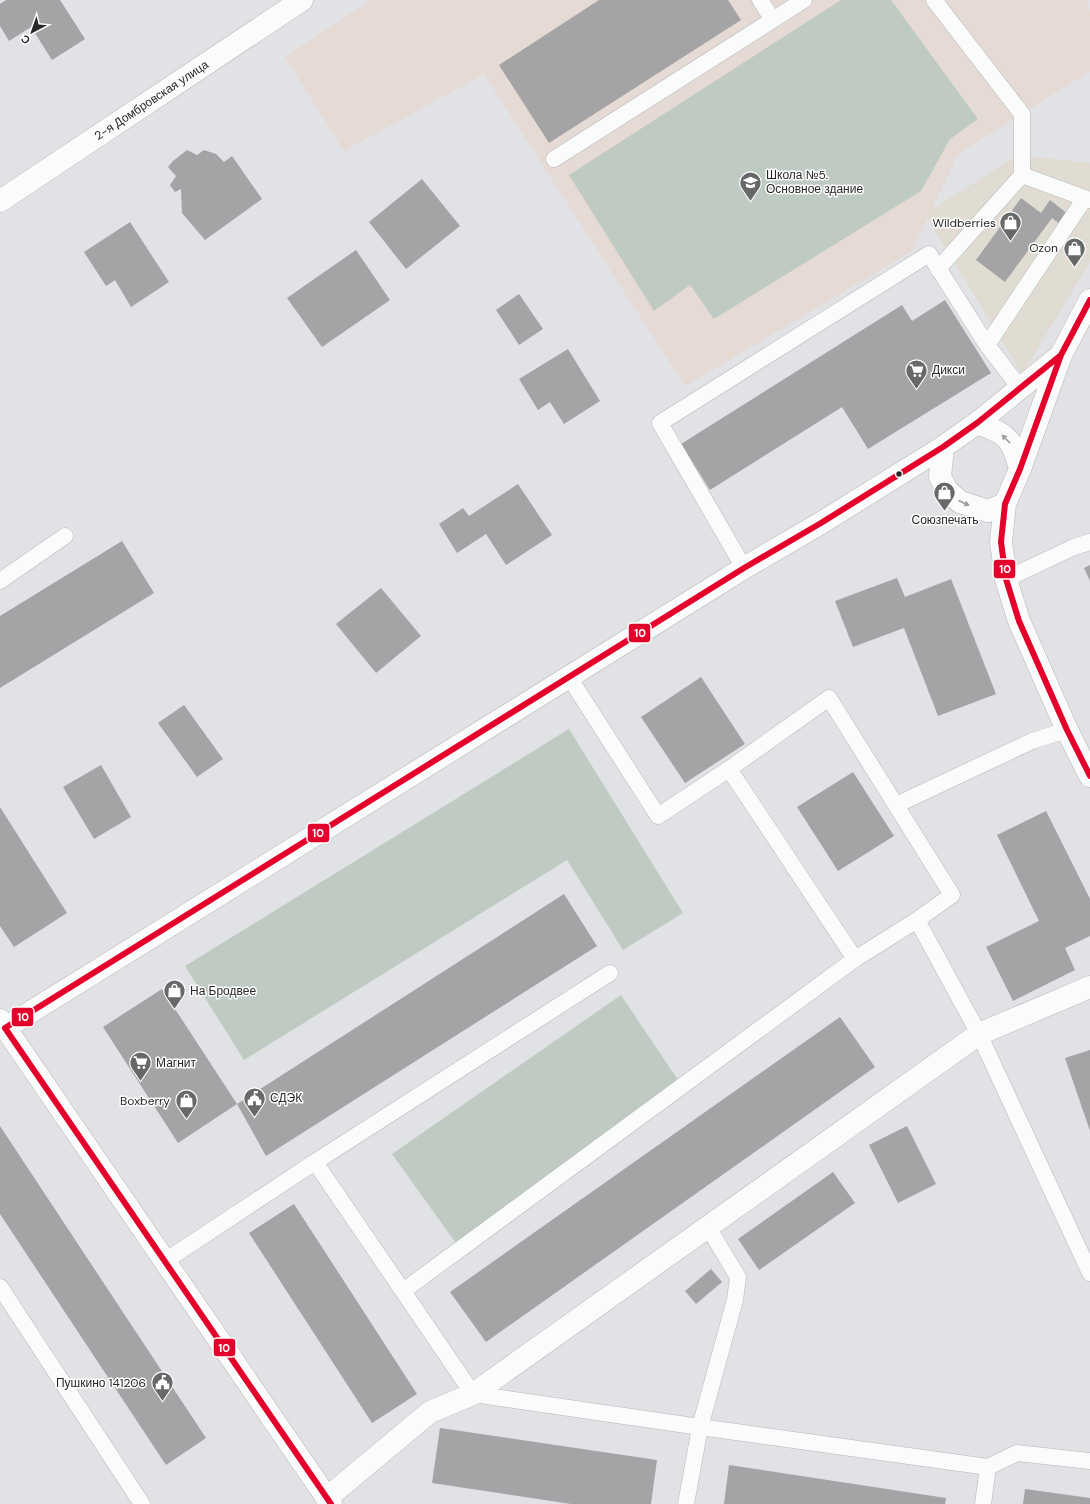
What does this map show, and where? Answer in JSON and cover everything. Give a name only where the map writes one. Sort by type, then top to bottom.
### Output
[{"type":"street","name":"2-я Домбровская улица","points":[[0,201],[302,0]]},
{"type":"street","points":[[1090,300],[1060,355],[1020,469],[1005,504],[1001,542],[1006,579],[1019,621],[1067,730],[1090,776]]},
{"type":"street","points":[[1060,355],[1021,389],[943,447],[821,523],[744,568],[2,1026],[329,1501],[430,1412],[473,1394],[978,1034],[1090,987]]},
{"type":"street","points":[[977,423],[1006,437],[1015,450],[1020,469]]},
{"type":"street","points":[[943,447],[940,476],[947,490],[960,502],[988,511],[1005,504]]},
{"type":"lane","points":[[760,0],[773,20]]},
{"type":"lane","points":[[554,159],[804,0]]},
{"type":"lane","points":[[934,0],[1022,114],[1022,175],[938,268]]},
{"type":"lane","points":[[986,345],[1087,199],[1022,175]]},
{"type":"lane","points":[[744,568],[660,423],[929,254],[986,345],[1021,389]]},
{"type":"lane","points":[[0,580],[65,536]]},
{"type":"lane","points":[[1006,579],[1074,547],[1090,542]]},
{"type":"lane","points":[[402,1291],[854,959],[917,920],[952,895],[829,698],[729,769],[658,816],[569,677]]},
{"type":"lane","points":[[896,805],[1032,741],[1067,730]]},
{"type":"lane","points":[[729,769],[854,959]]},
{"type":"lane","points":[[917,920],[978,1034],[1090,1273]]},
{"type":"lane","points":[[165,1261],[315,1162],[610,973]]},
{"type":"lane","points":[[315,1162],[473,1394],[988,1467],[1017,1453],[1090,1461]]},
{"type":"lane","points":[[686,1504],[700,1427],[735,1300],[738,1277],[708,1227]]},
{"type":"lane","points":[[0,1287],[142,1504]]},
{"type":"lane","points":[[983,1504],[988,1467]]},
{"type":"shaded area","name":"Школа №5. Основное здание","points":[[371,0],[1088,0],[1090,12],[1090,71],[958,154],[912,251],[685,386],[484,74],[344,151],[285,57]]},
{"type":"shaded area","points":[[841,0],[891,0],[978,119],[950,139],[921,191],[714,319],[690,285],[654,311],[569,175]]},
{"type":"shaded area","points":[[1018,155],[1090,163],[1090,262],[1022,374],[925,214]]},
{"type":"shaded area","points":[[569,729],[683,913],[623,950],[567,860],[244,1060],[185,966]]},
{"type":"shaded area","points":[[621,995],[682,1086],[460,1249],[392,1154]]},
{"type":"building","points":[[6,0],[60,0],[85,39],[52,60],[31,27],[9,41],[0,26],[0,4]]},
{"type":"building","points":[[599,0],[728,0],[741,20],[549,143],[499,65]]},
{"type":"building","points":[[187,150],[197,155],[204,150],[216,154],[224,162],[232,156],[262,199],[205,240],[182,213],[181,189],[175,192],[170,185],[176,176],[168,167]]},
{"type":"building","points":[[422,179],[460,226],[406,269],[369,222]]},
{"type":"building","name":"Wildberries","points":[[1021,198],[1041,213],[1050,200],[1068,214],[1061,225],[1052,218],[1005,282],[976,260]]},
{"type":"building","points":[[130,222],[169,282],[131,307],[115,280],[106,286],[84,252]]},
{"type":"building","points":[[356,250],[390,300],[322,347],[287,298]]},
{"type":"building","points":[[519,294],[543,329],[519,345],[496,310]]},
{"type":"building","points":[[945,300],[991,373],[868,449],[842,407],[710,490],[681,444],[902,305],[912,321]]},
{"type":"building","points":[[568,349],[600,401],[564,424],[550,402],[538,410],[519,379]]},
{"type":"building","points":[[518,484],[552,535],[506,565],[486,534],[457,553],[439,524],[463,508],[469,516]]},
{"type":"building","points":[[122,541],[154,593],[0,688],[0,616]]},
{"type":"building","points":[[1090,565],[1090,581],[1084,568]]},
{"type":"building","points":[[897,578],[905,597],[951,579],[996,694],[938,716],[904,628],[853,647],[835,601]]},
{"type":"building","points":[[381,588],[421,636],[376,673],[336,624]]},
{"type":"building","points":[[701,677],[745,744],[685,783],[641,717]]},
{"type":"building","points":[[184,705],[223,759],[197,777],[158,723]]},
{"type":"building","points":[[101,765],[131,817],[94,839],[63,787]]},
{"type":"building","points":[[853,772],[894,836],[838,871],[797,807]]},
{"type":"building","points":[[0,807],[67,913],[14,947],[0,926]]},
{"type":"building","points":[[1046,811],[1090,899],[1090,936],[1065,948],[1075,970],[1013,1001],[986,947],[1039,921],[997,835]]},
{"type":"building","points":[[564,894],[597,946],[266,1156],[237,1104]]},
{"type":"building","points":[[162,989],[237,1104],[178,1143],[103,1027]]},
{"type":"building","points":[[840,1017],[875,1067],[486,1342],[450,1292]]},
{"type":"building","points":[[1090,1050],[1090,1131],[1065,1058]]},
{"type":"building","points":[[0,1126],[206,1438],[166,1465],[0,1214]]},
{"type":"building","points":[[907,1126],[936,1184],[898,1203],[869,1145]]},
{"type":"building","points":[[833,1172],[855,1203],[759,1270],[738,1239]]},
{"type":"building","points":[[294,1204],[417,1394],[372,1423],[249,1233]]},
{"type":"building","points":[[711,1269],[722,1282],[696,1304],[685,1291]]},
{"type":"building","points":[[440,1428],[657,1460],[651,1504],[571,1504],[432,1483]]},
{"type":"building","points":[[729,1465],[946,1498],[945,1504],[724,1504]]},
{"type":"building","points":[[1025,1489],[1090,1498],[1090,1504],[1023,1504]]},
{"type":"transit line","name":"10","points":[[331,1504],[5,1028],[744,568],[821,523],[943,447],[977,423],[1061,355],[1090,300]]},
{"type":"transit line","name":"10","points":[[1061,355],[1020,469],[1005,504],[1001,542],[1006,579],[1019,621],[1067,730],[1090,776]]},
{"type":"place","name":"Школа №5. Основное здание","points":[[751,202]]},
{"type":"place","name":"Wildberries","points":[[1011,242]]},
{"type":"place","name":"Ozon","points":[[1074,268]]},
{"type":"place","name":"Дикси","points":[[916,390]]},
{"type":"place","name":"Союзпечать","points":[[945,512]]},
{"type":"place","name":"На Бродвее","points":[[175,1010]]},
{"type":"place","name":"Магнит","points":[[140,1082]]},
{"type":"place","name":"СДЭК","points":[[254,1118]]},
{"type":"place","name":"Boxberry","points":[[186,1120]]},
{"type":"place","name":"Пушкино 141206","points":[[162,1402]]}]
